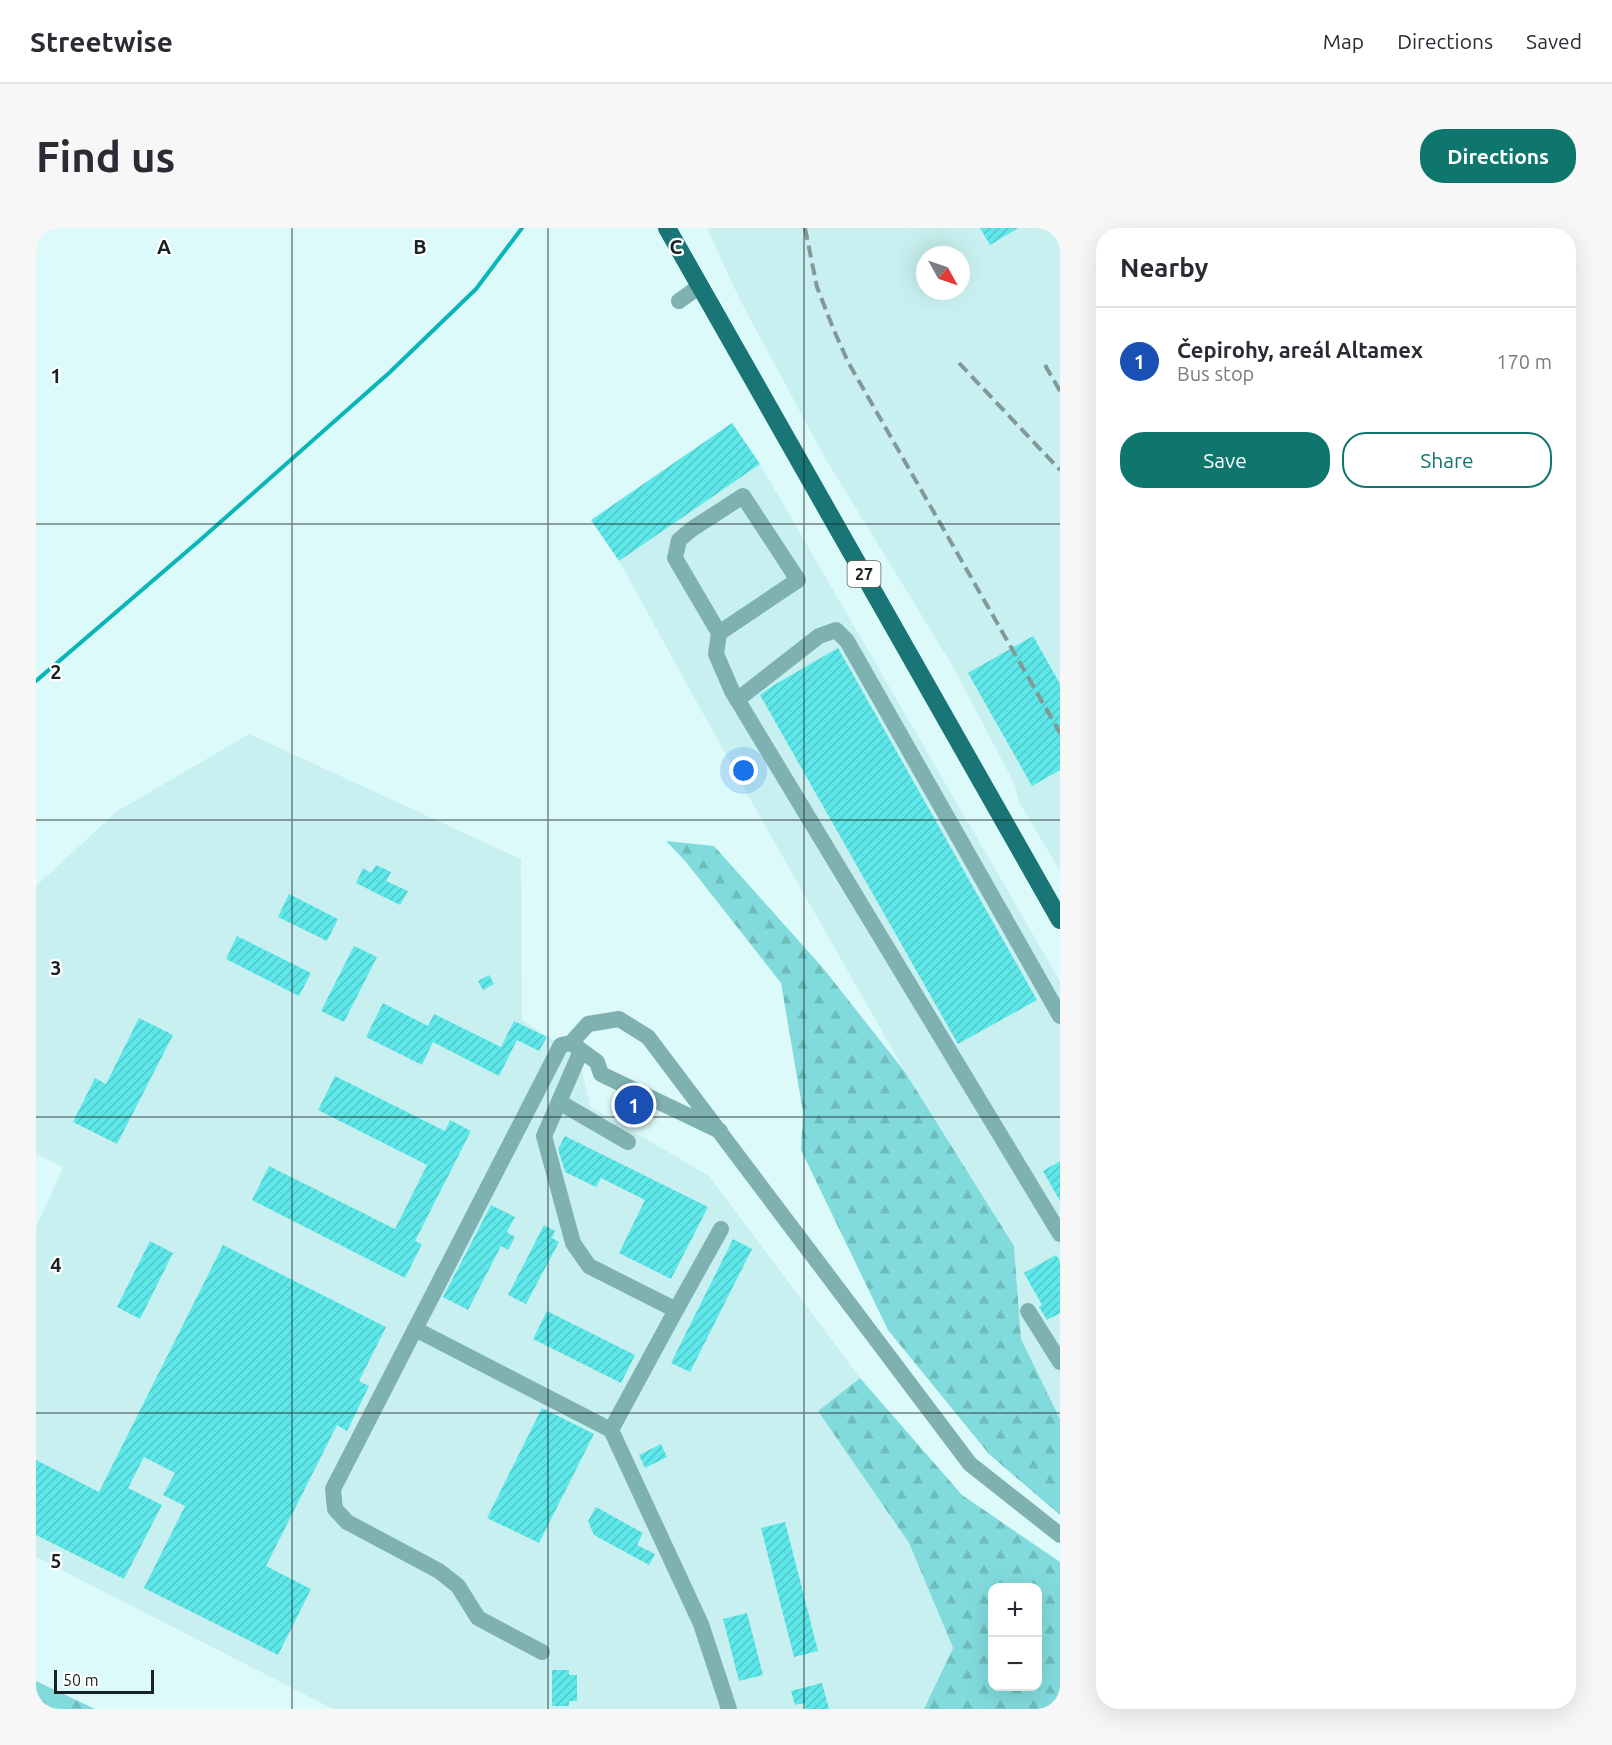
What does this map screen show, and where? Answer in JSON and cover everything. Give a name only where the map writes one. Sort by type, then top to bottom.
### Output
[{"type":"main road","name":"27","points":[[667,228],[1060,920]]},
{"type":"lane","points":[[679,301],[700,286]]},
{"type":"lane","points":[[719,633],[798,580],[743,496],[679,540],[675,558],[719,633],[716,654],[737,700],[1060,1234]]},
{"type":"lane","points":[[737,700],[819,636],[836,630],[848,641],[1060,1016]]},
{"type":"lane","points":[[676,1310],[589,1266],[573,1243],[544,1136],[559,1102],[576,1047],[588,1024],[619,1019],[648,1037],[970,1464],[1060,1535]]},
{"type":"lane","points":[[542,1652],[478,1618],[458,1586],[439,1571],[347,1522],[335,1509],[333,1490],[561,1046],[576,1047],[597,1062],[601,1074],[720,1131]]},
{"type":"lane","points":[[559,1102],[628,1142]]},
{"type":"lane","points":[[610,1430],[721,1229]]},
{"type":"lane","points":[[1028,1311],[1060,1362]]},
{"type":"lane","points":[[416,1329],[610,1430],[701,1624],[729,1709]]},
{"type":"shaded area","points":[[707,228],[1060,228],[1060,871],[1019,802],[1015,785],[952,665],[825,458],[738,296]]},
{"type":"shaded area","points":[[732,423],[760,464],[1060,981],[1060,1419],[1021,1339],[1014,1246],[905,1072],[619,561]]},
{"type":"shaded area","points":[[249,734],[521,859],[522,1020],[579,1057],[590,1106],[709,1176],[860,1378],[818,1411],[909,1543],[953,1649],[924,1709],[333,1709],[36,1557],[36,1228],[63,1167],[36,1154],[36,886],[116,812]]},
{"type":"green space","points":[[666,841],[714,846],[823,968],[905,1072],[1014,1246],[1021,1339],[1060,1419],[1060,1515],[989,1454],[888,1330],[801,1150],[803,1112],[781,983],[686,862]]},
{"type":"green space","points":[[860,1378],[962,1495],[1060,1562],[1060,1709],[924,1709],[953,1648],[909,1543],[818,1411]]},
{"type":"green space","points":[[36,1681],[95,1709],[36,1709]]},
{"type":"building","points":[[980,228],[1018,228],[990,245]]},
{"type":"building","points":[[732,423],[760,464],[619,561],[591,520]]},
{"type":"building","points":[[1033,636],[1060,684],[1060,770],[1032,786],[968,673]]},
{"type":"building","points":[[838,648],[1037,1000],[958,1044],[760,695]]},
{"type":"building","points":[[376,865],[391,872],[386,881],[408,891],[400,905],[356,883],[363,868],[371,873]]},
{"type":"building","points":[[289,894],[338,919],[327,941],[278,917]]},
{"type":"building","points":[[237,936],[311,973],[299,996],[226,959]]},
{"type":"building","points":[[354,946],[377,957],[344,1022],[321,1011]]},
{"type":"building","points":[[489,975],[494,984],[483,990],[478,981]]},
{"type":"building","points":[[383,1003],[428,1026],[434,1014],[501,1047],[514,1021],[547,1037],[539,1051],[517,1040],[499,1076],[433,1042],[422,1065],[366,1037]]},
{"type":"building","points":[[139,1018],[173,1035],[117,1144],[73,1122],[95,1078],[106,1084]]},
{"type":"building","points":[[335,1076],[445,1131],[450,1120],[471,1131],[415,1241],[422,1244],[405,1278],[252,1200],[269,1166],[395,1229],[427,1165],[318,1110]]},
{"type":"building","points":[[565,1136],[708,1207],[671,1279],[619,1253],[645,1200],[601,1178],[596,1187],[565,1172],[558,1149]]},
{"type":"building","points":[[1060,1161],[1060,1201],[1043,1171]]},
{"type":"building","points":[[491,1205],[515,1217],[507,1232],[515,1237],[508,1250],[501,1246],[468,1310],[443,1297]]},
{"type":"building","points":[[544,1225],[555,1231],[552,1238],[559,1242],[526,1304],[508,1295]]},
{"type":"building","points":[[733,1239],[752,1249],[690,1372],[671,1363]]},
{"type":"building","points":[[150,1241],[173,1253],[140,1319],[117,1307]]},
{"type":"building","points":[[223,1245],[386,1327],[359,1381],[369,1386],[347,1431],[337,1425],[266,1566],[311,1589],[278,1655],[144,1588],[185,1506],[163,1495],[175,1473],[144,1457],[128,1488],[162,1505],[124,1579],[36,1535],[36,1460],[99,1492]]},
{"type":"building","points":[[1056,1255],[1060,1261],[1060,1313],[1047,1320],[1039,1307],[1042,1305],[1024,1273]]},
{"type":"building","points":[[547,1311],[635,1355],[621,1383],[533,1339]]},
{"type":"building","points":[[542,1408],[594,1434],[539,1543],[487,1518]]},
{"type":"building","points":[[661,1444],[667,1457],[645,1468],[639,1455]]},
{"type":"building","points":[[596,1507],[643,1533],[637,1545],[655,1554],[649,1565],[594,1535],[588,1521]]},
{"type":"building","points":[[785,1522],[818,1651],[794,1657],[761,1528]]},
{"type":"building","points":[[747,1613],[763,1675],[739,1681],[723,1619]]},
{"type":"building","points":[[552,1670],[569,1670],[569,1675],[577,1675],[577,1701],[569,1701],[569,1706],[552,1706]]},
{"type":"building","points":[[822,1683],[829,1709],[806,1709],[804,1703],[795,1705],[791,1691]]},
{"type":"waterway","points":[[36,681],[389,373],[476,289],[522,228]]},
{"type":"railway","points":[[805,228],[817,287],[848,362],[1060,733]]},
{"type":"railway","points":[[959,363],[1060,470]]},
{"type":"railway","points":[[1045,365],[1060,391]]},
{"type":"place","name":"Čepirohy, areál Altamex","points":[[634,1105]]}]
